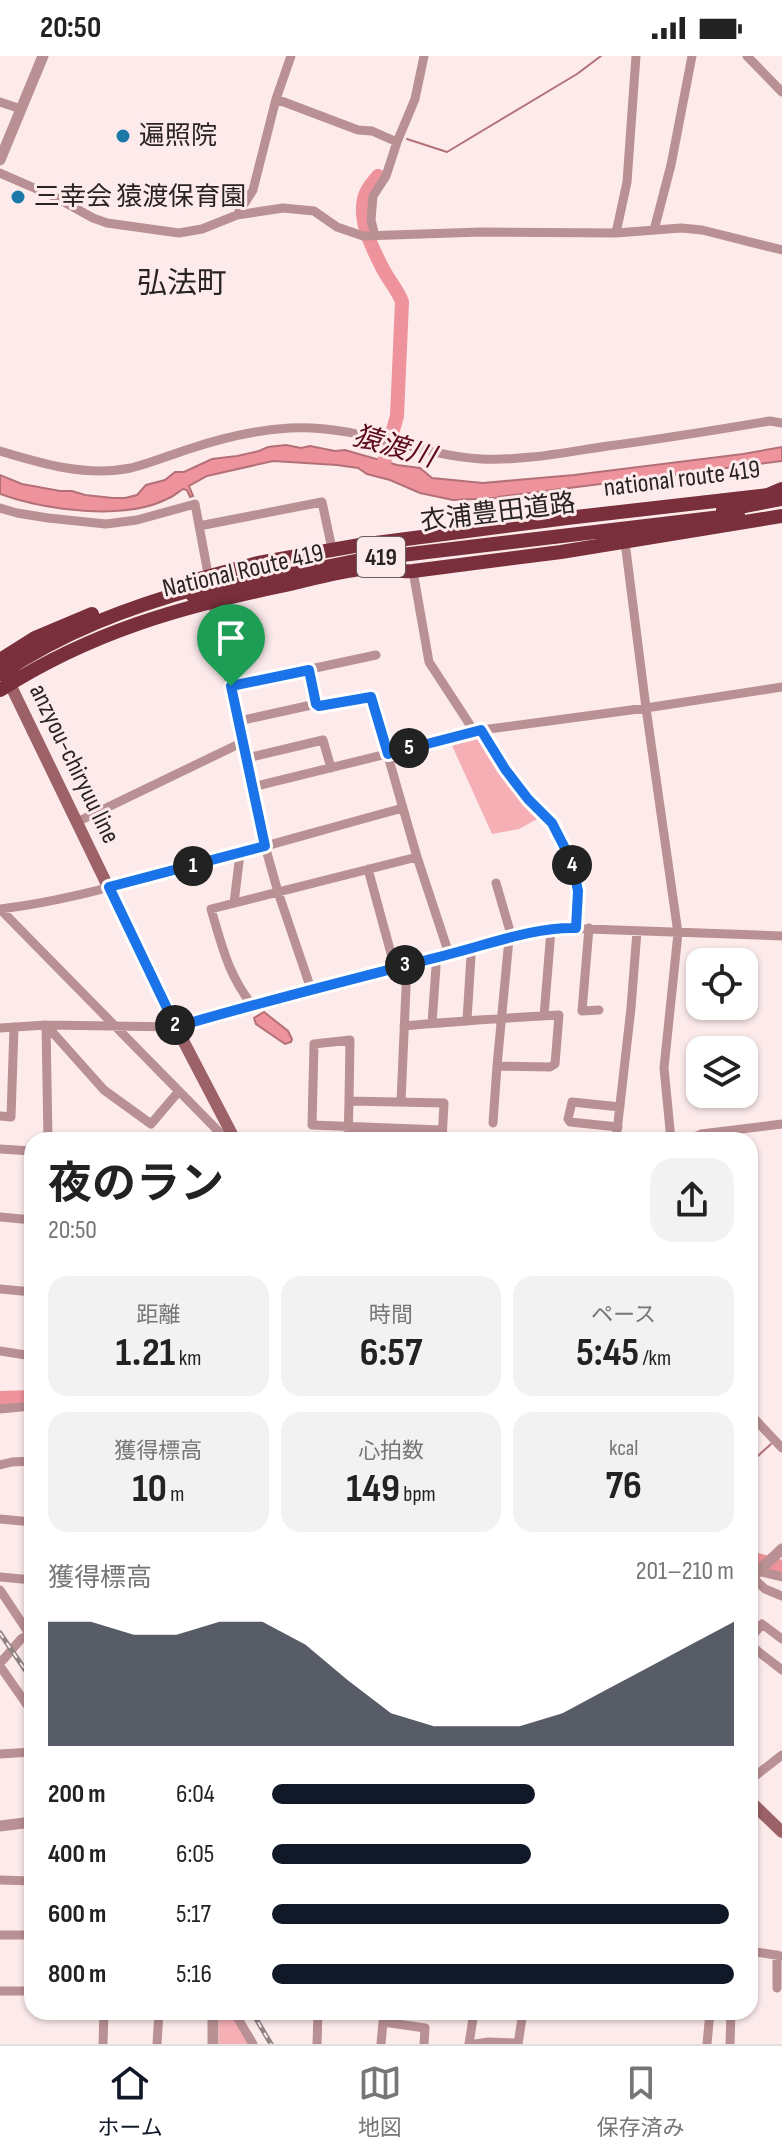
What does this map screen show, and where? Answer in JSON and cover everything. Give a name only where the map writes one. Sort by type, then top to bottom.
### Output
[{"type":"highway","name":"national route 419","points":[[208,576],[297,555],[360,545],[778,494]]},
{"type":"highway","name":"衣浦豊田道路","points":[[3,682],[55,642],[101,619],[135,606],[225,581],[361,553],[723,510],[778,494]]},
{"type":"highway","name":"衣浦豊田道路","points":[[3,682],[20,669],[82,635],[158,606],[216,589],[398,555],[782,509]]},
{"type":"highway","name":"衣浦豊田道路","points":[[416,566],[682,528],[735,515]]},
{"type":"highway","name":"national route 419","points":[[416,566],[561,552],[782,516]]},
{"type":"highway","name":"National Route 419","points":[[3,682],[107,635],[211,600],[363,569],[398,572],[416,566]]},
{"type":"highway","name":"National Route 419","points":[[0,662],[35,638],[70,623],[137,596],[208,576]]},
{"type":"main road","name":"anzyou-chiryuu line","points":[[0,662],[3,682],[77,822],[176,1027],[231,1132]]},
{"type":"main road","points":[[758,1809],[782,1832]]},
{"type":"street","points":[[0,160],[43,56]]},
{"type":"street","points":[[237,215],[253,190],[276,99],[291,56]]},
{"type":"street","points":[[375,236],[371,220],[373,196],[386,176],[415,99],[424,56]]},
{"type":"street","points":[[616,233],[627,182],[636,56]]},
{"type":"street","points":[[654,230],[671,165],[692,56]]},
{"type":"street","points":[[747,56],[782,92]]},
{"type":"street","points":[[276,99],[397,142]]},
{"type":"street","points":[[0,102],[21,109]]},
{"type":"street","points":[[0,173],[107,223],[179,233],[202,229],[237,215],[283,208],[314,211],[337,227],[363,236],[481,232],[616,233],[681,228],[702,230],[782,250]]},
{"type":"street","points":[[0,451],[49,465],[85,471],[129,468],[214,441],[271,429],[324,428],[382,438],[435,454],[505,459],[585,451],[770,421],[782,423]]},
{"type":"street","points":[[199,526],[322,502],[331,544]]},
{"type":"street","points":[[0,508],[17,513],[106,524],[137,520],[195,504],[211,600],[265,846],[311,989]]},
{"type":"street","points":[[625,542],[678,933],[664,1068],[670,1132]]},
{"type":"street","points":[[416,566],[429,662],[505,769],[552,823],[572,862],[578,891],[576,928]]},
{"type":"street","points":[[231,686],[376,655]]},
{"type":"street","points":[[309,670],[316,704]]},
{"type":"street","points":[[253,787],[478,730],[782,687]]},
{"type":"street","points":[[239,721],[316,704],[371,697],[417,857],[449,954]]},
{"type":"street","points":[[247,758],[323,740],[331,768]]},
{"type":"street","points":[[77,822],[243,742]]},
{"type":"street","points":[[0,909],[46,903],[240,854],[403,808]]},
{"type":"street","points":[[234,903],[240,854]]},
{"type":"street","points":[[252,1005],[229,970],[211,909],[417,857]]},
{"type":"street","points":[[368,869],[395,968]]},
{"type":"street","points":[[493,1123],[510,939],[496,883]]},
{"type":"street","points":[[0,909],[219,1132]]},
{"type":"street","points":[[0,1028],[46,1025],[176,1027],[311,989],[551,930],[589,928],[782,936]]},
{"type":"street","points":[[589,928],[582,1011],[599,1010]]},
{"type":"street","points":[[544,1016],[551,930]]},
{"type":"street","points":[[617,1132],[637,931]]},
{"type":"street","points":[[467,1020],[469,949]]},
{"type":"street","points":[[432,1023],[436,967],[433,958]]},
{"type":"street","points":[[401,1102],[407,965]]},
{"type":"street","points":[[404,1026],[559,1015],[555,1064],[550,1067],[497,1066]]},
{"type":"street","points":[[46,1025],[104,1090],[151,1124],[179,1091]]},
{"type":"street","points":[[46,1025],[48,1132]]},
{"type":"street","points":[[0,1116],[11,1117],[14,1027]]},
{"type":"street","points":[[349,1132],[349,1127],[350,1040],[314,1044],[312,1125],[349,1127],[407,1132]]},
{"type":"street","points":[[349,1101],[444,1103],[442,1132]]},
{"type":"street","points":[[618,1127],[570,1122],[568,1119],[572,1102],[620,1107]]},
{"type":"street","points":[[733,1132],[782,1124]]},
{"type":"street","points":[[0,1149],[24,1150]]},
{"type":"street","points":[[0,1217],[24,1219]]},
{"type":"street","points":[[0,1289],[24,1291]]},
{"type":"street","points":[[0,1351],[24,1355]]},
{"type":"street","points":[[0,1409],[24,1407]]},
{"type":"street","points":[[758,1422],[782,1448]]},
{"type":"street","points":[[0,1465],[24,1461]]},
{"type":"street","points":[[0,1519],[24,1521]]},
{"type":"street","points":[[758,1569],[778,1553]]},
{"type":"street","points":[[758,1575],[782,1577]]},
{"type":"street","points":[[0,1577],[24,1579]]},
{"type":"street","points":[[758,1581],[765,1589],[782,1596]]},
{"type":"street","points":[[0,1590],[24,1626]]},
{"type":"street","points":[[758,1629],[762,1624],[782,1639]]},
{"type":"street","points":[[0,1660],[24,1638]]},
{"type":"street","points":[[758,1651],[782,1670]]},
{"type":"street","points":[[0,1666],[24,1700]]},
{"type":"street","points":[[0,1754],[24,1752]]},
{"type":"street","points":[[758,1774],[782,1755]]},
{"type":"street","points":[[0,1826],[24,1823]]},
{"type":"street","points":[[0,1880],[24,1881]]},
{"type":"street","points":[[0,1935],[24,1935]]},
{"type":"street","points":[[758,1952],[779,1955],[777,1988]]},
{"type":"street","points":[[0,1991],[24,1991]]},
{"type":"street","points":[[103,2044],[104,2020]]},
{"type":"street","points":[[157,2044],[158,2020]]},
{"type":"street","points":[[213,2020],[213,2044]]},
{"type":"street","points":[[239,2020],[253,2044]]},
{"type":"street","points":[[317,2044],[318,2020]]},
{"type":"street","points":[[474,2020],[472,2044],[518,2044],[522,2020]]},
{"type":"street","points":[[707,2044],[709,2020]]},
{"type":"street","points":[[730,2044],[731,2020]]},
{"type":"street","points":[[381,2044],[383,2022],[425,2028],[424,2044]]},
{"type":"shaded area","points":[[286,445],[345,450],[397,465],[420,468],[432,478],[483,483],[574,475],[782,447],[782,461],[497,498],[453,500],[420,493],[358,468],[273,461],[207,476],[189,486],[193,496],[190,497],[183,489],[149,506],[129,510],[84,511],[39,505],[0,494],[0,475],[22,484],[60,491],[125,498],[137,495],[146,485],[165,480],[175,472],[184,472],[212,459]]},
{"type":"shaded area","points":[[480,732],[540,814],[539,818],[519,829],[492,834],[450,741]]},
{"type":"shaded area","points":[[264,1012],[288,1031],[291,1042],[285,1044],[256,1024],[254,1018]]},
{"type":"shaded area","points":[[219,2020],[235,2020],[250,2044],[219,2044]]},
{"type":"waterway","points":[[407,139],[447,152],[577,74],[601,56]]},
{"type":"waterway","name":"猿渡川","points":[[378,176],[364,200],[364,221],[374,251],[402,302],[397,416],[382,469]]},
{"type":"waterway","points":[[0,1398],[24,1397]]},
{"type":"waterway","points":[[758,1456],[771,1444]]},
{"type":"waterway","points":[[758,1560],[782,1567]]},
{"type":"railway","points":[[0,1633],[24,1668]]},
{"type":"railway","points":[[257,2020],[271,2044]]},
{"type":"place","name":"遍照院","points":[[123,136]]},
{"type":"place","name":"三幸会 猿渡保育園","points":[[18,197]]},
{"type":"district","name":"弘法町","points":[[182,284]]},
{"type":"route","points":[[309,670],[319,706],[371,697],[388,754],[481,730],[505,769],[552,823],[572,862],[578,891],[576,928],[560,928],[512,938],[176,1027],[109,887],[265,846],[231,686],[309,670]]}]
